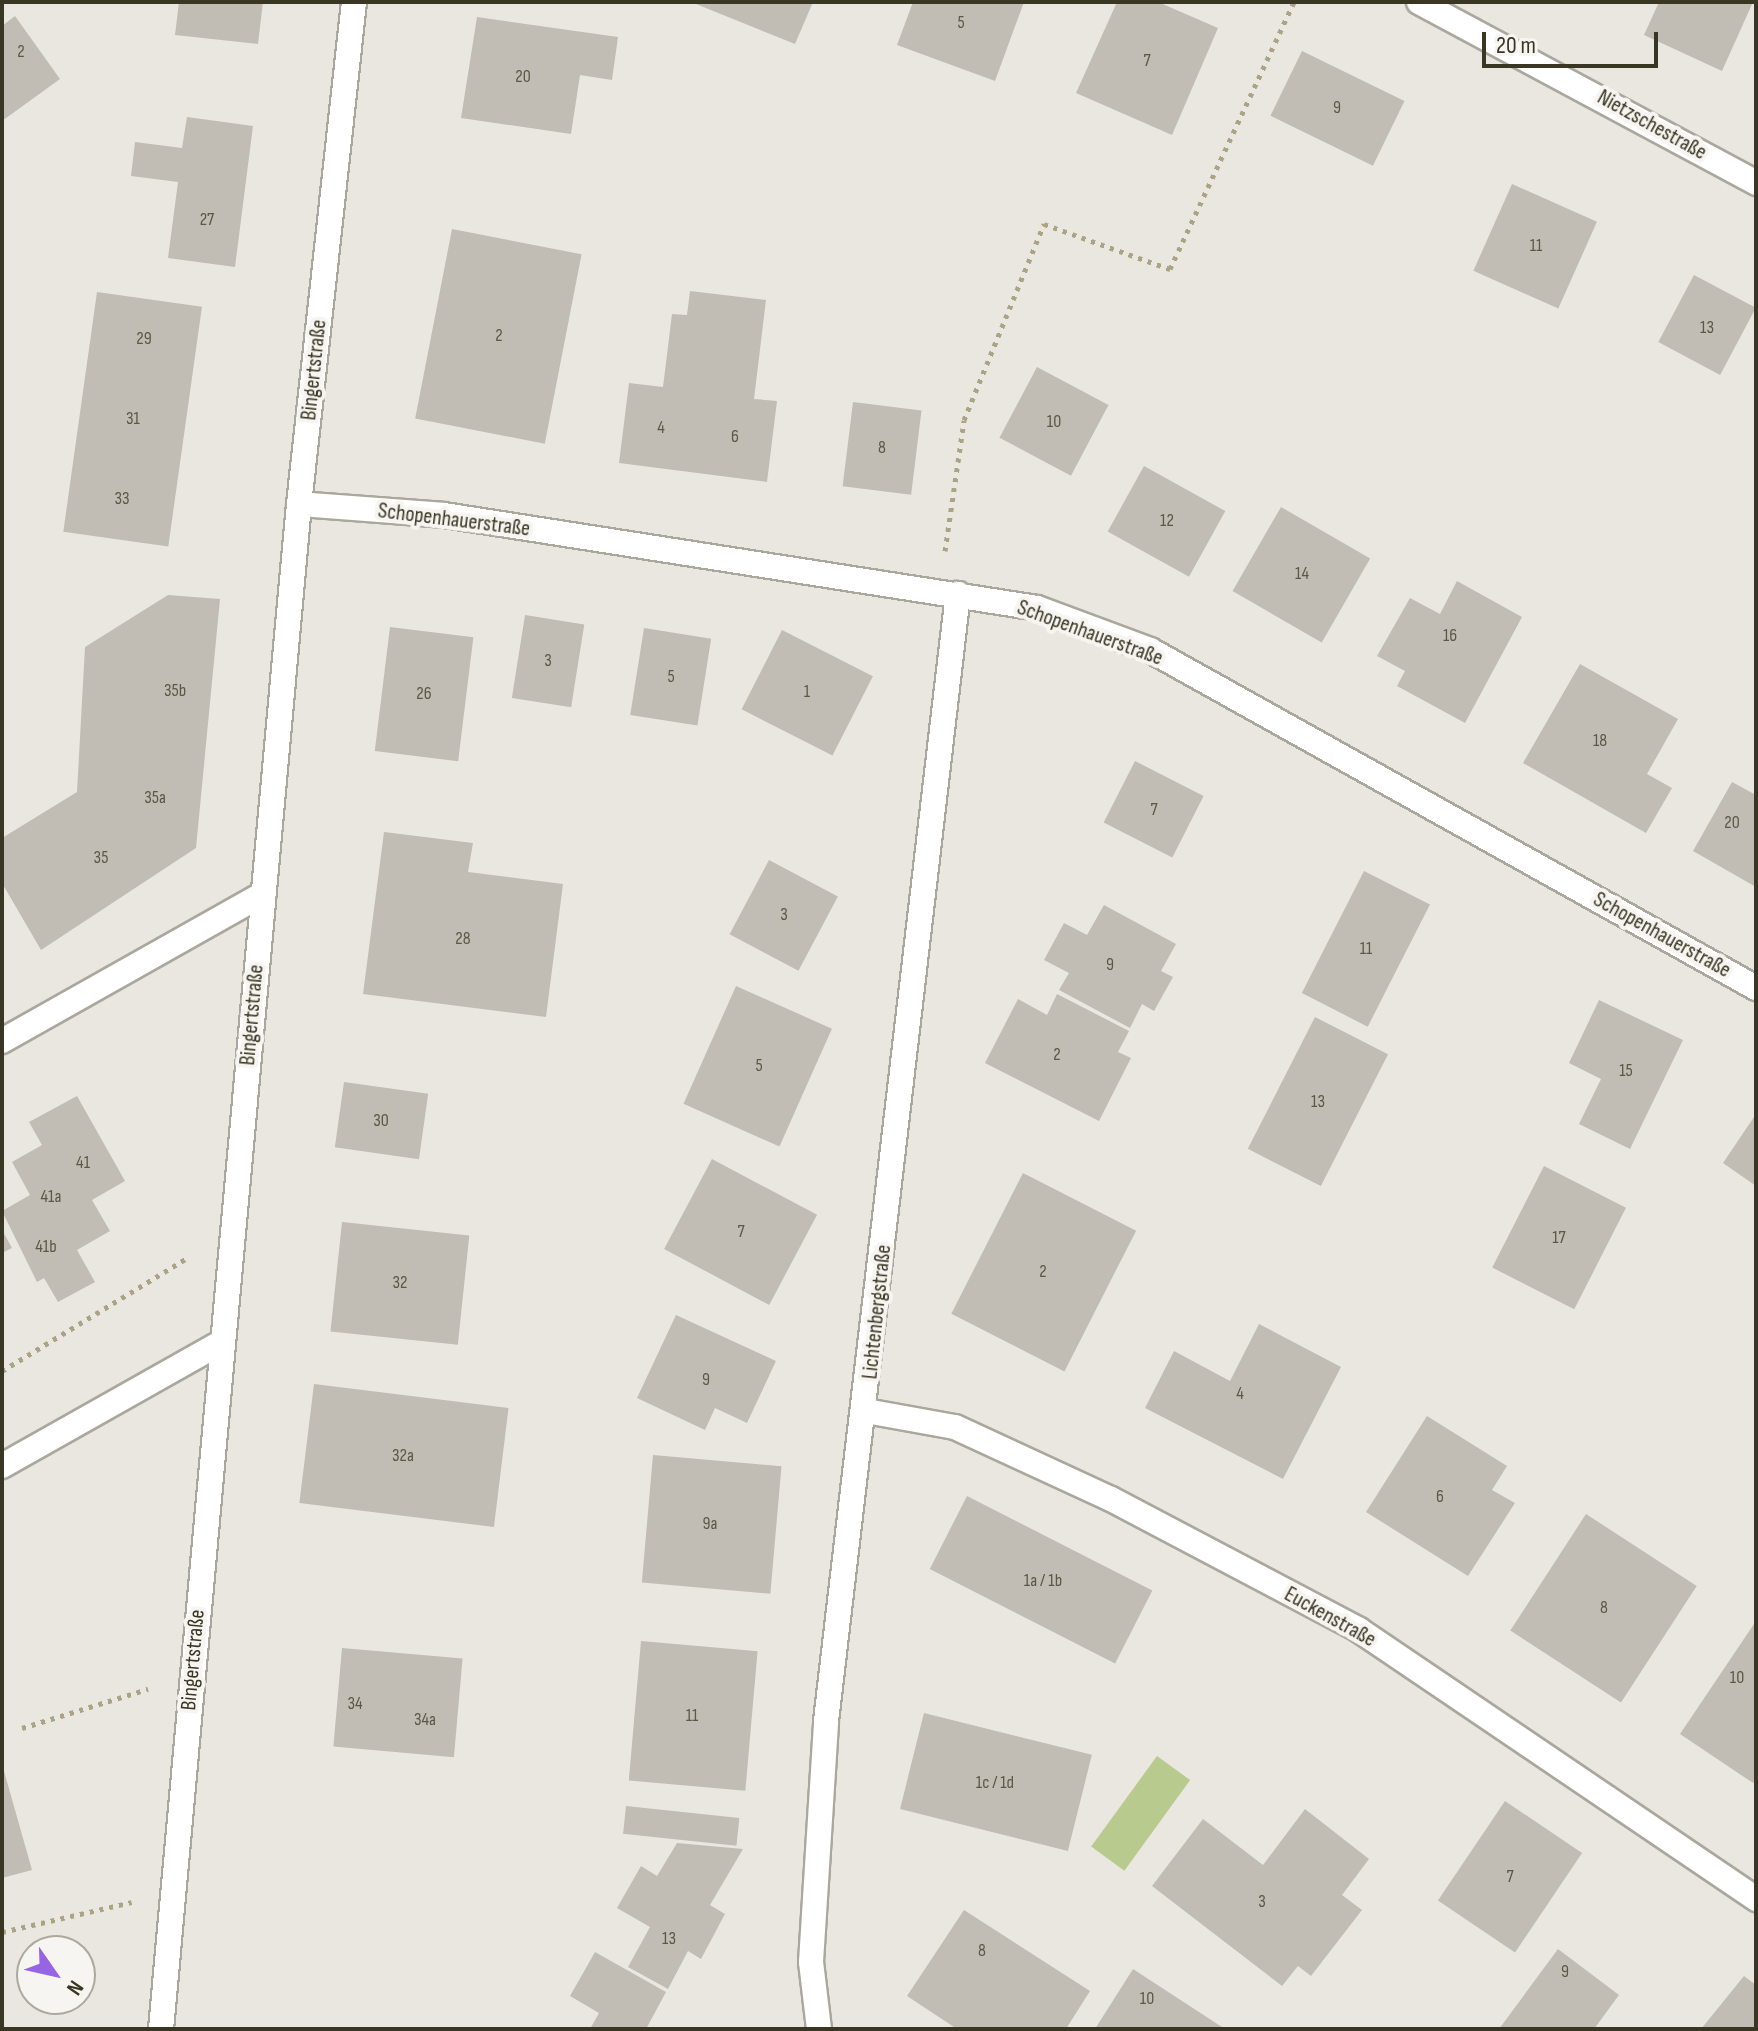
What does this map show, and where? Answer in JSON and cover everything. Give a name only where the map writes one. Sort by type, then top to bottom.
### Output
[{"type":"street","name":"Bingertstraße","points":[[161,2029],[299,504],[354,2]]},
{"type":"street","name":"Nietzschestraße","points":[[1419,2],[1756,183]]},
{"type":"street","name":"Schopenhauerstraße","points":[[299,504],[444,515],[1037,608],[1150,650],[1756,988]]},
{"type":"street","name":"Lichtenbergstraße","points":[[819,2029],[811,1962],[826,1721],[866,1411],[958,594]]},
{"type":"street","points":[[2,1041],[263,894]]},
{"type":"street","points":[[2,1466],[222,1342]]},
{"type":"street","name":"Euckenstraße","points":[[866,1411],[955,1427],[1111,1499],[1359,1630],[1756,1899]]},
{"type":"path","points":[[958,594],[945,553],[964,420],[1044,224],[1170,269],[1294,2]]},
{"type":"path","points":[[2,1371],[233,1231]]},
{"type":"path","points":[[22,1728],[191,1676]]},
{"type":"path","points":[[2,1932],[172,1892]]},
{"type":"shaded area","points":[[1157,1756],[1190,1780],[1124,1871],[1091,1847]]},
{"type":"building","points":[[179,2],[263,2],[258,44],[175,35]]},
{"type":"building","points":[[691,2],[813,2],[795,44]]},
{"type":"building","points":[[913,2],[1024,2],[995,81],[897,45]]},
{"type":"building","points":[[1117,2],[1158,2],[1218,28],[1172,135],[1076,93]]},
{"type":"building","points":[[1659,2],[1753,2],[1722,71],[1644,35]]},
{"type":"building","points":[[15,16],[60,79],[2,121],[2,26]]},
{"type":"building","points":[[477,17],[618,37],[612,80],[580,75],[571,134],[461,118]]},
{"type":"building","points":[[1302,51],[1404,101],[1373,166],[1270,116]]},
{"type":"building","points":[[187,117],[253,126],[235,267],[168,258],[178,182],[131,176],[135,142],[182,148]]},
{"type":"building","points":[[1512,184],[1597,222],[1558,309],[1473,271]]},
{"type":"building","points":[[452,229],[582,254],[545,444],[415,418]]},
{"type":"building","points":[[1694,275],[1756,308],[1720,375],[1658,342]]},
{"type":"building","points":[[690,291],[766,300],[754,399],[777,401],[767,482],[619,463],[629,383],[663,387],[672,314],[687,315]]},
{"type":"building","points":[[97,292],[202,307],[168,546],[63,532]]},
{"type":"building","points":[[1037,367],[1109,405],[1071,476],[999,438]]},
{"type":"building","points":[[853,402],[921,410],[911,495],[843,486]]},
{"type":"building","points":[[1144,466],[1225,511],[1189,577],[1108,532]]},
{"type":"building","points":[[1281,507],[1370,558],[1322,643],[1232,591]]},
{"type":"building","points":[[1457,581],[1522,617],[1465,723],[1397,686],[1405,671],[1377,656],[1410,598],[1440,614]]},
{"type":"building","points":[[168,595],[220,599],[196,848],[41,950],[2,883],[2,838],[77,792],[85,647]]},
{"type":"building","points":[[525,615],[584,624],[571,707],[512,698]]},
{"type":"building","points":[[390,627],[473,637],[458,761],[375,751]]},
{"type":"building","points":[[644,628],[711,639],[697,726],[630,715]]},
{"type":"building","points":[[782,630],[873,676],[832,756],[742,709]]},
{"type":"building","points":[[1580,664],[1678,719],[1647,774],[1672,788],[1646,833],[1523,763]]},
{"type":"building","points":[[1135,761],[1204,796],[1172,857],[1104,822]]},
{"type":"building","points":[[1732,782],[1756,795],[1756,887],[1693,851]]},
{"type":"building","points":[[384,832],[473,843],[468,872],[563,884],[546,1017],[363,994]]},
{"type":"building","points":[[769,860],[838,897],[798,971],[730,934]]},
{"type":"building","points":[[1364,871],[1430,905],[1368,1027],[1302,993]]},
{"type":"building","points":[[1104,905],[1176,944],[1161,971],[1173,977],[1154,1011],[1142,1004],[1130,1028],[1059,990],[1069,973],[1044,960],[1064,923],[1087,935]]},
{"type":"building","points":[[736,986],[832,1029],[779,1147],[684,1104]]},
{"type":"building","points":[[1057,994],[1129,1031],[1118,1052],[1131,1058],[1099,1121],[985,1063],[1018,999],[1047,1015]]},
{"type":"building","points":[[1599,1000],[1683,1040],[1630,1149],[1579,1124],[1601,1079],[1569,1063]]},
{"type":"building","points":[[1315,1017],[1388,1054],[1321,1186],[1248,1149]]},
{"type":"building","points":[[344,1082],[428,1094],[419,1159],[335,1147]]},
{"type":"building","points":[[77,1096],[125,1181],[92,1200],[110,1231],[77,1250],[95,1282],[58,1302],[44,1278],[37,1282],[2,1211],[30,1195],[12,1162],[42,1145],[29,1122]]},
{"type":"building","points":[[1756,1114],[1756,1186],[1723,1163]]},
{"type":"building","points":[[712,1159],[817,1215],[769,1305],[664,1249]]},
{"type":"building","points":[[1544,1166],[1626,1208],[1574,1309],[1492,1268]]},
{"type":"building","points":[[1023,1173],[1136,1231],[1064,1371],[951,1314]]},
{"type":"building","points":[[342,1222],[469,1235],[458,1345],[331,1331]]},
{"type":"building","points":[[2,1230],[12,1248],[2,1253]]},
{"type":"building","points":[[676,1315],[776,1361],[747,1423],[715,1408],[705,1430],[637,1398]]},
{"type":"building","points":[[1259,1324],[1341,1367],[1283,1479],[1145,1408],[1174,1351],[1230,1381]]},
{"type":"building","points":[[314,1384],[509,1408],[494,1527],[299,1503]]},
{"type":"building","points":[[1427,1416],[1507,1466],[1492,1490],[1515,1503],[1468,1576],[1366,1512]]},
{"type":"building","points":[[653,1455],[782,1466],[770,1594],[642,1583]]},
{"type":"building","points":[[967,1496],[1152,1590],[1115,1663],[930,1569]]},
{"type":"building","points":[[1586,1514],[1697,1586],[1621,1702],[1510,1631]]},
{"type":"building","points":[[1756,1621],[1756,1778],[1753,1783],[1680,1734]]},
{"type":"building","points":[[641,1641],[758,1651],[745,1791],[629,1780]]},
{"type":"building","points":[[342,1648],[463,1659],[454,1757],[333,1747]]},
{"type":"building","points":[[924,1713],[1092,1755],[1068,1851],[900,1809]]},
{"type":"building","points":[[2,1764],[32,1870],[2,1878]]},
{"type":"building","points":[[1505,1801],[1582,1853],[1515,1952],[1438,1900]]},
{"type":"building","points":[[626,1806],[739,1818],[736,1846],[623,1834]]},
{"type":"building","points":[[1305,1809],[1369,1859],[1342,1895],[1362,1910],[1311,1976],[1298,1966],[1282,1986],[1152,1886],[1203,1819],[1263,1865]]},
{"type":"building","points":[[677,1843],[743,1849],[710,1905],[725,1914],[701,1959],[688,1951],[668,1989],[628,1967],[650,1927],[617,1908],[641,1866],[657,1876]]},
{"type":"building","points":[[964,1910],[1090,1991],[1066,2029],[957,2029],[907,1996]]},
{"type":"building","points":[[1558,1949],[1619,1995],[1594,2029],[1499,2029]]},
{"type":"building","points":[[595,1952],[666,1992],[646,2029],[590,2029],[599,2013],[570,1996]]},
{"type":"building","points":[[1133,1969],[1225,2029],[1095,2029]]},
{"type":"building","points":[[1744,1976],[1756,1985],[1756,2029],[1701,2029]]}]
